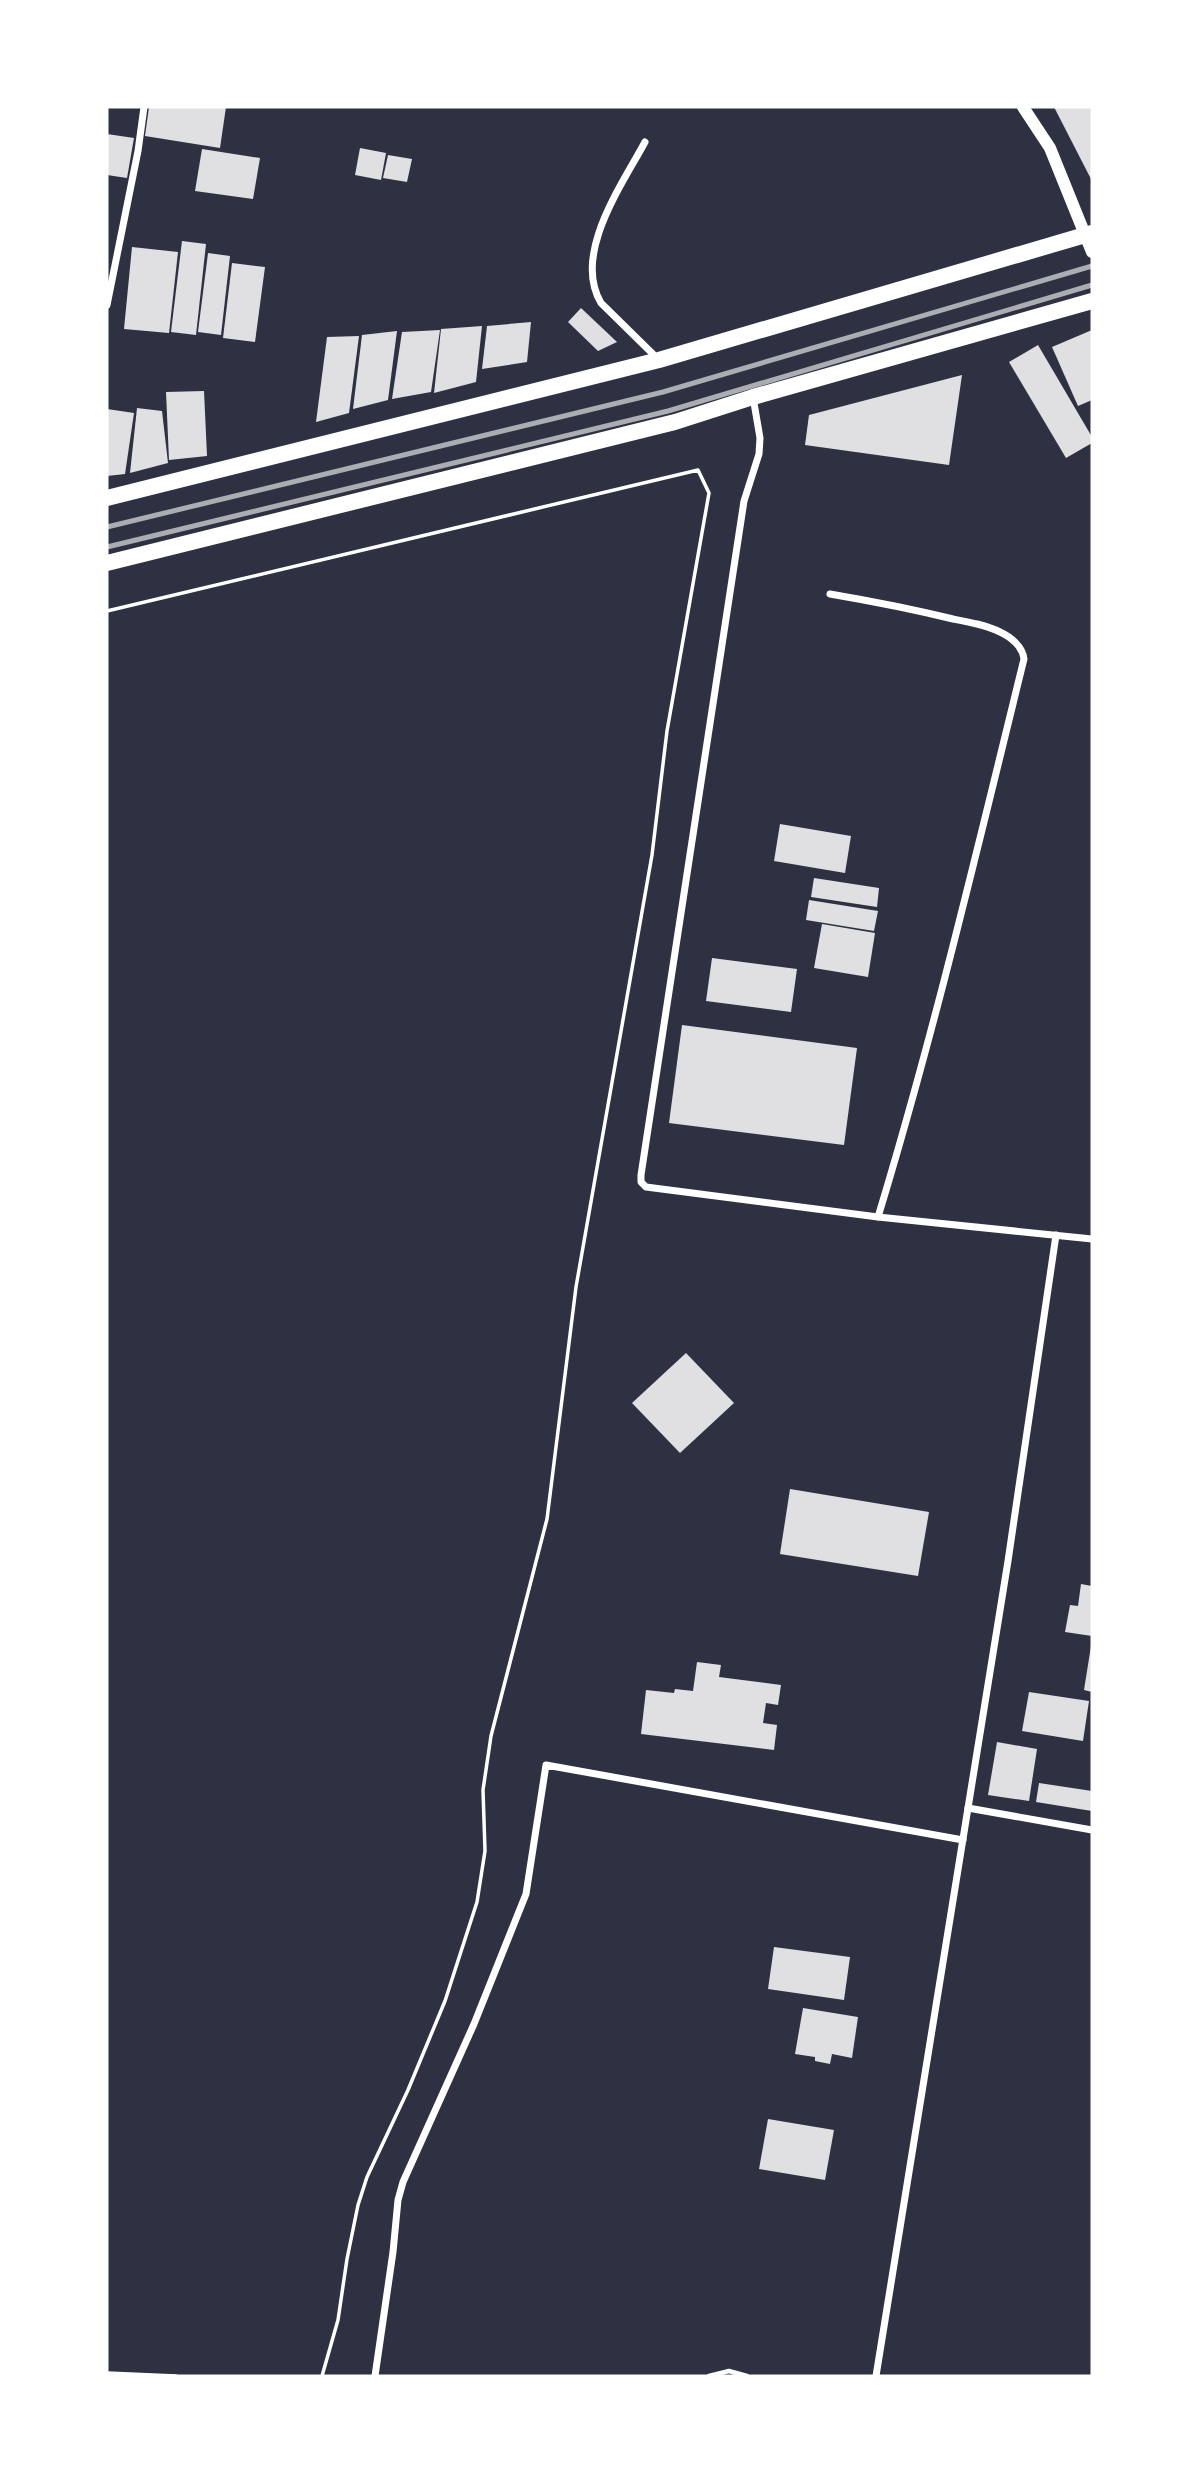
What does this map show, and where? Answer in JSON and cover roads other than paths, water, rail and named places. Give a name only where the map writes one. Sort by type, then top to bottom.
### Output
[{"type":"highway","points":[[107,498],[659,360],[1089,234]]},
{"type":"highway","points":[[107,563],[675,422],[753,397],[1092,301]]},
{"type":"street","points":[[107,305],[138,151],[144,107]]},
{"type":"street","points":[[1023,107],[1050,148],[1089,234],[1092,252]]},
{"type":"street","points":[[645,142],[610,208],[593,250],[591,266],[595,293],[601,303],[659,360]]},
{"type":"street","points":[[753,397],[760,429],[759,454],[744,500],[640,1179],[646,1187],[878,1217],[1092,1239]]},
{"type":"street","points":[[830,594],[910,608],[986,627],[1007,636],[1023,653],[1021,673],[910,1114],[878,1217]]},
{"type":"street","points":[[876,2376],[1008,1561],[1056,1234]]},
{"type":"street","points":[[375,2376],[402,2182],[474,2024],[526,1894],[546,1765],[963,1840]]},
{"type":"street","points":[[968,1808],[1092,1830]]},
{"type":"lane","points":[[709,2376],[729,2371],[747,2376]]},
{"type":"railway","points":[[107,527],[663,392],[1092,266]]},
{"type":"railway","points":[[107,547],[668,411],[1092,285]]}]
